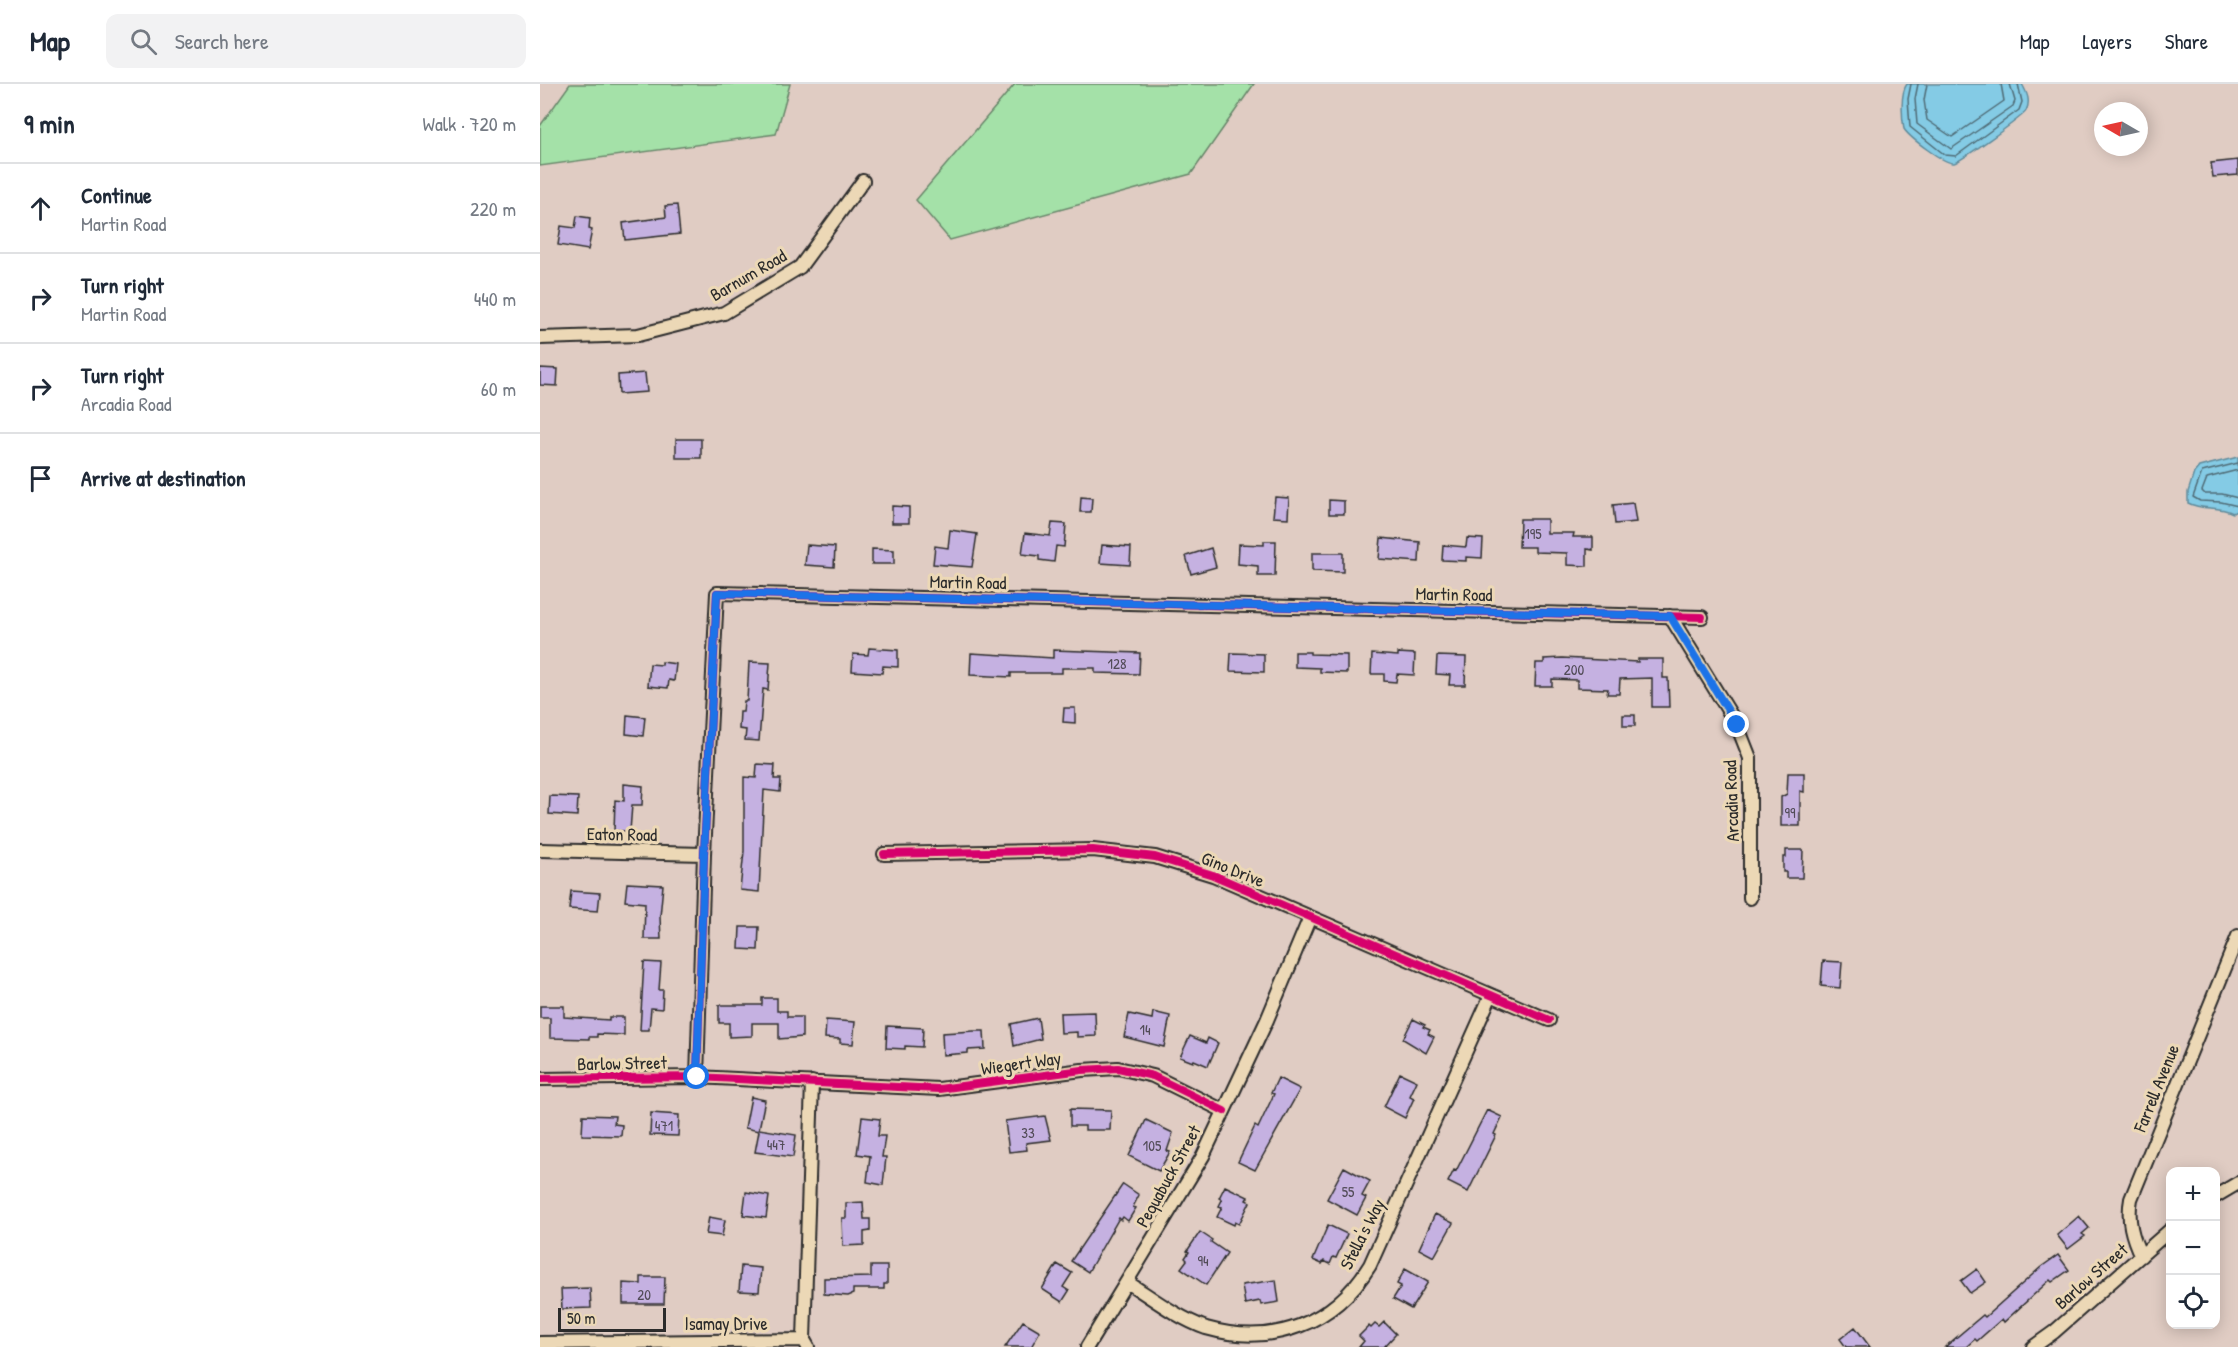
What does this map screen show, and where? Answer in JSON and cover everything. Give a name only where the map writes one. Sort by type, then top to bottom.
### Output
[{"type":"street","name":"Barnum Road","points":[[540,338],[638,335],[724,314],[800,267],[863,181]]},
{"type":"street","name":"Martin Road","points":[[697,1077],[704,854],[717,593],[1702,617]]},
{"type":"street","name":"Arcadia Road","points":[[1670,616],[1737,725],[1750,758],[1750,898]]},
{"type":"street","name":"Eaton Road","points":[[540,850],[704,854]]},
{"type":"street","name":"Gino Drive","points":[[884,854],[1093,850],[1155,857],[1213,875],[1549,1020]]},
{"type":"street","name":"Pequabuck Street","points":[[1087,1347],[1194,1173],[1268,1020],[1310,917]]},
{"type":"street","name":"Farrell Avenue","points":[[2141,1256],[2130,1230],[2131,1199],[2238,936]]},
{"type":"street","name":"Stella's Way","points":[[1127,1282],[1186,1319],[1207,1329],[1229,1335],[1283,1333],[1306,1326],[1332,1310],[1350,1293],[1374,1257],[1491,995]]},
{"type":"street","name":"Wiegert Way","points":[[812,1082],[939,1089],[1082,1070],[1118,1068],[1153,1076],[1224,1111]]},
{"type":"street","name":"Barlow Street","points":[[540,1079],[697,1077],[812,1082]]},
{"type":"street","points":[[806,1344],[812,1082]]},
{"type":"street","points":[[2220,1194],[2238,1183]]},
{"type":"street","name":"Barlow Street","points":[[2033,1347],[2054,1332],[2166,1234]]},
{"type":"street","name":"Isamay Drive","points":[[540,1342],[806,1344]]},
{"type":"green space","points":[[570,84],[790,84],[776,134],[540,166],[540,126]]},
{"type":"green space","points":[[1015,84],[1254,84],[1191,174],[950,240],[916,200]]},
{"type":"water","points":[[1907,84],[2022,84],[2027,94],[2028,104],[2026,111],[2014,122],[1954,163],[1927,150],[1904,129],[1902,99]]},
{"type":"water","points":[[2238,457],[2238,510],[2233,513],[2188,503],[2188,492],[2194,473],[2199,467]]},
{"type":"building","points":[[2238,160],[2238,175],[2213,177],[2211,163]]},
{"type":"building","points":[[677,205],[680,234],[625,240],[623,223],[666,217],[665,206]]},
{"type":"building","points":[[577,216],[590,218],[589,229],[592,230],[588,250],[558,245],[561,226],[575,228]]},
{"type":"building","points":[[540,368],[558,369],[557,386],[540,385]]},
{"type":"building","points":[[645,373],[647,392],[619,394],[618,375]]},
{"type":"building","points":[[676,439],[701,439],[701,458],[676,458]]},
{"type":"building","points":[[1081,497],[1092,498],[1091,512],[1080,512]]},
{"type":"building","points":[[1275,497],[1289,498],[1288,518],[1273,517]]},
{"type":"building","points":[[1329,500],[1344,501],[1344,514],[1329,514]]},
{"type":"building","points":[[1633,503],[1636,522],[1615,524],[1613,505]]},
{"type":"building","points":[[892,506],[909,507],[909,523],[892,523]]},
{"type":"building","points":[[1520,519],[1547,519],[1547,533],[1574,533],[1573,537],[1593,537],[1593,550],[1587,549],[1587,566],[1567,565],[1567,553],[1535,552],[1535,547],[1519,547]]},
{"type":"building","points":[[1052,523],[1066,524],[1064,547],[1056,546],[1054,562],[1039,560],[1039,556],[1022,554],[1025,533],[1050,536]]},
{"type":"building","points":[[950,530],[977,534],[972,567],[933,564],[935,546],[948,548]]},
{"type":"building","points":[[1381,538],[1420,542],[1419,562],[1379,559]]},
{"type":"building","points":[[1467,538],[1483,539],[1482,558],[1466,557],[1466,561],[1442,560],[1443,545],[1466,547]]},
{"type":"building","points":[[1264,541],[1276,541],[1275,576],[1258,576],[1258,566],[1238,564],[1239,544],[1264,545]]},
{"type":"building","points":[[807,545],[835,547],[834,567],[805,565]]},
{"type":"building","points":[[1102,545],[1131,547],[1130,565],[1100,563]]},
{"type":"building","points":[[1211,548],[1216,567],[1191,574],[1186,556]]},
{"type":"building","points":[[872,549],[894,550],[894,564],[872,564]]},
{"type":"building","points":[[1312,553],[1343,553],[1343,572],[1312,571]]},
{"type":"building","points":[[869,648],[898,650],[898,667],[883,666],[882,673],[852,671],[853,654],[868,655]]},
{"type":"building","points":[[1053,650],[1140,653],[1139,674],[1095,673],[1095,668],[1062,668],[1062,673],[1011,673],[1011,677],[970,675],[971,653],[1053,658]]},
{"type":"building","points":[[1295,652],[1347,655],[1347,673],[1320,672],[1320,668],[1295,667]]},
{"type":"building","points":[[1231,653],[1264,654],[1264,672],[1230,671]]},
{"type":"building","points":[[1398,653],[1415,654],[1414,675],[1397,674],[1396,682],[1384,681],[1384,674],[1371,674],[1372,654],[1398,656]]},
{"type":"building","points":[[1437,656],[1466,657],[1465,685],[1449,685],[1450,675],[1436,674]]},
{"type":"building","points":[[1544,659],[1638,662],[1638,659],[1663,659],[1663,678],[1668,678],[1669,707],[1652,707],[1652,678],[1620,679],[1619,694],[1607,694],[1608,689],[1577,688],[1577,680],[1552,679],[1552,686],[1535,686],[1536,663],[1544,663]]},
{"type":"building","points":[[662,662],[676,664],[674,681],[669,680],[668,688],[648,686],[650,664],[662,665]]},
{"type":"building","points":[[749,662],[770,663],[768,690],[763,689],[759,741],[745,740],[746,730],[739,729],[740,712],[743,712],[744,701],[747,701]]},
{"type":"building","points":[[1064,708],[1075,708],[1075,723],[1063,722]]},
{"type":"building","points":[[627,715],[645,717],[643,736],[626,734]]},
{"type":"building","points":[[1623,715],[1635,715],[1635,726],[1623,726]]},
{"type":"building","points":[[757,764],[775,765],[774,779],[781,779],[780,792],[764,790],[759,892],[740,890],[744,851],[744,777],[756,778]]},
{"type":"building","points":[[1788,773],[1804,773],[1804,792],[1800,791],[1800,826],[1781,826],[1781,797],[1787,794]]},
{"type":"building","points":[[624,784],[643,786],[642,805],[632,805],[630,831],[614,831],[615,800],[624,801]]},
{"type":"building","points":[[550,796],[578,797],[577,816],[549,814]]},
{"type":"building","points":[[1786,850],[1803,850],[1802,878],[1786,878],[1786,872],[1783,872],[1783,857],[1786,857]]},
{"type":"building","points":[[627,883],[663,885],[660,917],[661,939],[644,939],[645,903],[625,901]]},
{"type":"building","points":[[571,891],[600,893],[598,911],[569,909]]},
{"type":"building","points":[[740,927],[759,927],[758,950],[739,949]]},
{"type":"building","points":[[1823,961],[1842,962],[1840,988],[1821,986]]},
{"type":"building","points":[[644,962],[661,963],[659,990],[663,990],[662,1009],[651,1008],[649,1030],[640,1030]]},
{"type":"building","points":[[762,998],[777,998],[777,1011],[787,1011],[787,1017],[802,1017],[802,1037],[779,1039],[779,1023],[752,1023],[752,1036],[729,1037],[729,1023],[719,1023],[719,1005],[762,1005]]},
{"type":"building","points":[[540,1006],[564,1006],[564,1017],[609,1020],[609,1017],[624,1017],[624,1035],[597,1034],[597,1037],[589,1037],[589,1039],[550,1038],[550,1018],[540,1018]]},
{"type":"building","points":[[1095,1012],[1096,1036],[1077,1037],[1077,1032],[1061,1033],[1060,1013]]},
{"type":"building","points":[[1153,1012],[1170,1016],[1164,1047],[1124,1037],[1129,1014],[1152,1019]]},
{"type":"building","points":[[1038,1018],[1041,1039],[1014,1046],[1011,1024]]},
{"type":"building","points":[[1413,1019],[1425,1025],[1423,1027],[1430,1030],[1428,1034],[1434,1037],[1426,1053],[1403,1039]]},
{"type":"building","points":[[826,1020],[855,1022],[853,1044],[840,1043],[840,1039],[825,1038]]},
{"type":"building","points":[[887,1026],[923,1028],[922,1047],[886,1048]]},
{"type":"building","points":[[984,1031],[985,1049],[943,1055],[942,1033]]},
{"type":"building","points":[[1190,1036],[1206,1043],[1208,1038],[1218,1043],[1208,1066],[1180,1057]]},
{"type":"building","points":[[1400,1073],[1417,1081],[1410,1096],[1414,1098],[1405,1118],[1384,1107]]},
{"type":"building","points":[[1278,1078],[1300,1089],[1255,1170],[1238,1162],[1255,1126],[1258,1128],[1274,1094],[1271,1093]]},
{"type":"building","points":[[751,1097],[765,1100],[759,1129],[796,1135],[793,1157],[755,1152],[759,1131],[745,1128]]},
{"type":"building","points":[[1070,1109],[1111,1110],[1110,1130],[1085,1130],[1085,1126],[1070,1126]]},
{"type":"building","points":[[1487,1110],[1502,1117],[1494,1134],[1496,1135],[1468,1192],[1448,1182]]},
{"type":"building","points":[[651,1113],[679,1115],[678,1136],[650,1135]]},
{"type":"building","points":[[583,1115],[615,1116],[614,1124],[622,1125],[621,1136],[582,1135]]},
{"type":"building","points":[[1045,1116],[1051,1140],[1026,1143],[1027,1150],[1009,1152],[1005,1121]]},
{"type":"building","points":[[862,1117],[880,1119],[878,1136],[885,1136],[882,1157],[886,1157],[883,1185],[867,1182],[870,1156],[857,1154]]},
{"type":"building","points":[[1146,1120],[1173,1133],[1167,1151],[1170,1152],[1159,1171],[1129,1156]]},
{"type":"building","points":[[1344,1167],[1370,1181],[1362,1196],[1366,1198],[1357,1215],[1327,1199]]},
{"type":"building","points":[[1123,1184],[1139,1195],[1133,1207],[1136,1208],[1128,1221],[1123,1217],[1121,1220],[1119,1218],[1088,1272],[1071,1261]]},
{"type":"building","points":[[1225,1186],[1248,1197],[1246,1200],[1250,1202],[1239,1224],[1235,1222],[1234,1225],[1217,1217],[1222,1207],[1219,1206],[1222,1200],[1219,1198]]},
{"type":"building","points":[[746,1192],[769,1196],[766,1218],[743,1215]]},
{"type":"building","points":[[863,1202],[864,1219],[870,1219],[870,1231],[864,1232],[864,1245],[843,1246],[842,1218],[846,1218],[846,1203]]},
{"type":"building","points":[[1435,1214],[1453,1223],[1434,1257],[1419,1249]]},
{"type":"building","points":[[2079,1216],[2089,1228],[2082,1234],[2085,1236],[2068,1249],[2057,1235]]},
{"type":"building","points":[[709,1217],[725,1220],[722,1236],[706,1234]]},
{"type":"building","points":[[1328,1225],[1347,1234],[1336,1258],[1333,1257],[1330,1264],[1324,1261],[1322,1264],[1313,1260]]},
{"type":"building","points":[[1200,1232],[1227,1253],[1206,1285],[1181,1268],[1187,1260],[1185,1258],[1189,1252],[1187,1251]]},
{"type":"building","points":[[2058,1255],[2069,1270],[2052,1282],[2050,1280],[2004,1322],[2002,1319],[1977,1341],[1975,1339],[1966,1347],[1945,1347],[1983,1315],[1985,1317],[2041,1267]]},
{"type":"building","points":[[1057,1264],[1072,1273],[1063,1287],[1069,1291],[1062,1302],[1042,1289]]},
{"type":"building","points":[[741,1266],[761,1268],[759,1292],[739,1291]]},
{"type":"building","points":[[871,1266],[887,1266],[887,1284],[884,1284],[884,1289],[853,1289],[853,1294],[848,1296],[824,1294],[824,1278],[871,1277]]},
{"type":"building","points":[[1405,1269],[1428,1282],[1411,1309],[1393,1299],[1401,1286],[1397,1284]]},
{"type":"building","points":[[1977,1269],[1986,1282],[1970,1293],[1961,1281]]},
{"type":"building","points":[[641,1277],[665,1277],[664,1304],[623,1304],[623,1283],[641,1284]]},
{"type":"building","points":[[1276,1280],[1279,1302],[1261,1305],[1260,1301],[1245,1304],[1242,1285]]},
{"type":"building","points":[[590,1288],[591,1308],[562,1309],[561,1289]]},
{"type":"building","points":[[1023,1321],[1040,1331],[1031,1347],[1005,1347]]},
{"type":"building","points":[[1384,1322],[1396,1334],[1384,1347],[1359,1347],[1364,1341],[1359,1336],[1369,1326],[1371,1328],[1375,1324],[1379,1327]]},
{"type":"building","points":[[1855,1327],[1870,1347],[1846,1347],[1840,1339]]},
{"type":"cycle path","points":[[697,1077],[704,854],[717,593],[1702,617]]},
{"type":"cycle path","points":[[884,854],[1093,850],[1155,857],[1213,875],[1549,1020]]},
{"type":"cycle path","points":[[540,1079],[697,1077],[939,1089],[1082,1070],[1118,1068],[1153,1076],[1224,1111]]},
{"type":"route","points":[[697,1077],[704,854],[717,593],[1670,616],[1737,725]]}]
